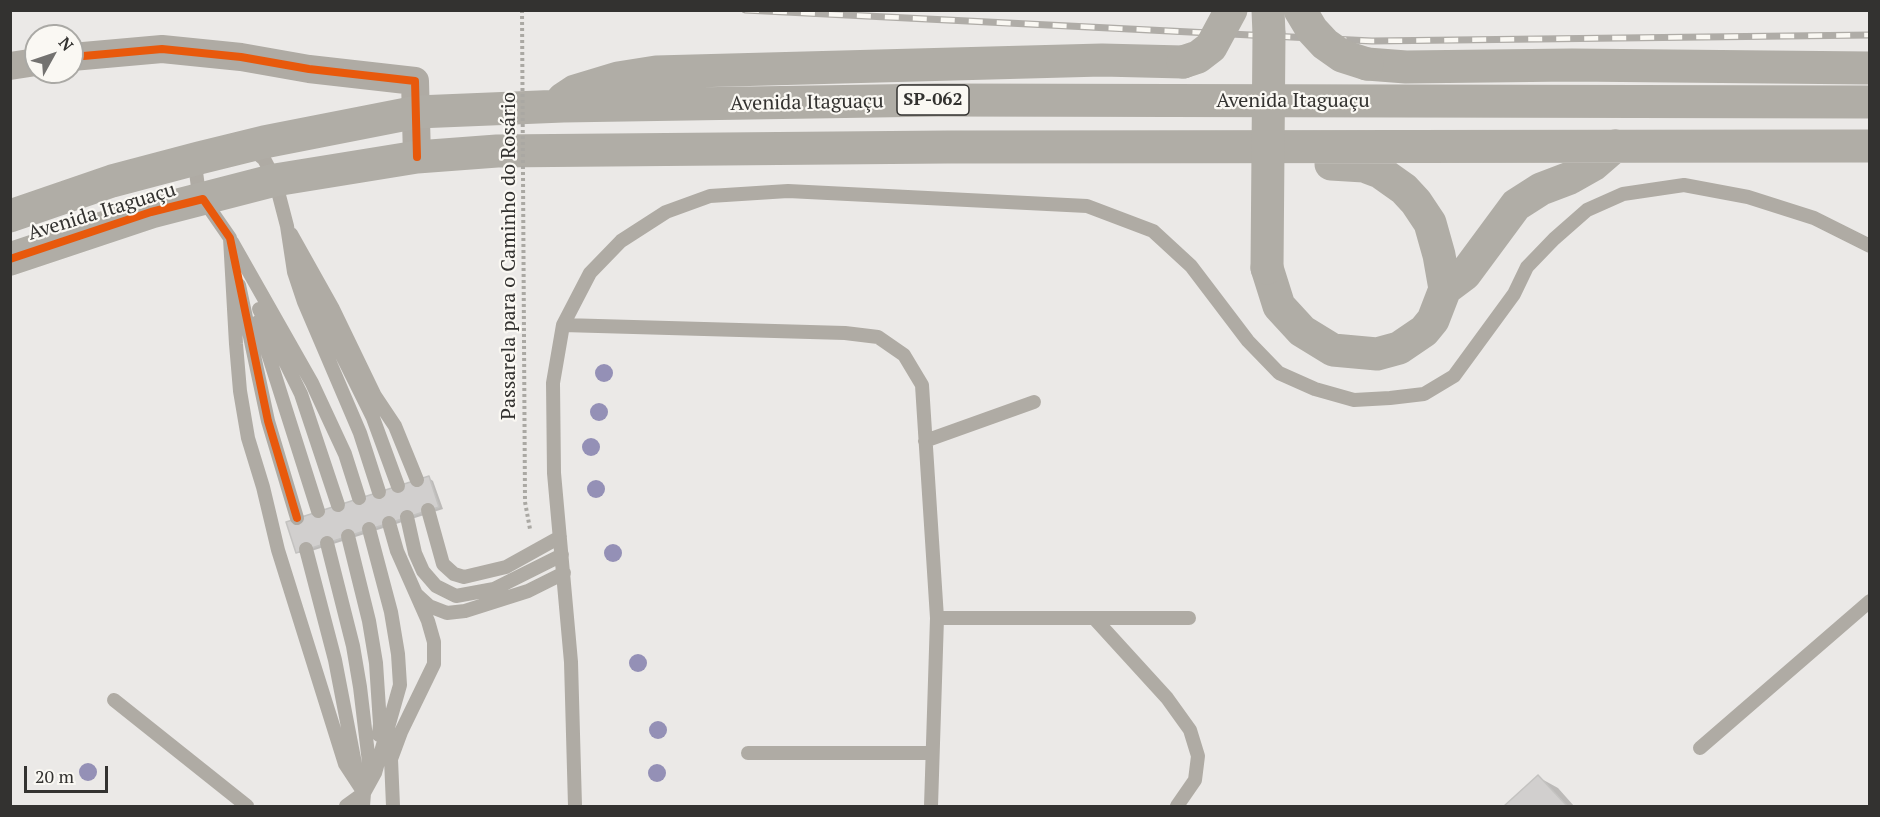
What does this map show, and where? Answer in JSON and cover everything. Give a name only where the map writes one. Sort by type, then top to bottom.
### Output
[{"type":"main road","points":[[552,106],[575,91],[618,78],[656,72],[1102,60],[1183,62],[1198,57],[1212,47],[1231,10]]},
{"type":"main road","points":[[1268,10],[1267,268],[1279,306],[1302,331],[1333,350],[1377,354],[1399,348],[1424,332],[1433,320],[1445,289],[1430,223],[1416,202],[1404,189],[1380,172],[1364,166],[1317,163],[1296,156],[1281,147]]},
{"type":"main road","points":[[1300,10],[1324,44],[1342,56],[1367,64],[1406,67],[1572,65],[1869,68]]},
{"type":"main road","points":[[938,100],[947,147]]},
{"type":"main road","name":"Avenida Itaguaçu","points":[[10,216],[112,181],[199,158],[417,112],[552,106],[938,100],[1869,102]]},
{"type":"main road","points":[[1445,289],[1465,274],[1516,204],[1541,189],[1593,165],[1615,146]]},
{"type":"main road","name":"Avenida Itaguaçu","points":[[10,259],[140,216],[275,180],[417,157],[497,151],[947,147],[1869,146]]},
{"type":"street","points":[[84,56],[162,49],[241,57],[309,69],[415,81],[417,157]]},
{"type":"lane","points":[[248,146],[264,159],[275,180],[287,226],[297,282],[360,433],[380,492]]},
{"type":"lane","points":[[199,158],[196,172],[198,187],[203,199],[230,238],[312,384],[345,454],[359,498]]},
{"type":"lane","points":[[576,807],[572,682],[554,473],[553,383],[563,325],[590,273],[621,241],[666,212],[710,196],[788,191],[1087,206],[1153,231],[1191,266],[1248,341],[1279,373],[1315,389],[1354,400],[1424,394],[1454,376],[1514,294],[1527,267],[1587,210],[1623,194],[1684,185],[1748,197],[1814,218],[1869,246]]},
{"type":"lane","points":[[287,226],[333,309],[375,396],[395,426],[417,480]]},
{"type":"lane","points":[[287,226],[318,306],[373,418],[398,486]]},
{"type":"lane","points":[[230,238],[262,315],[301,394],[338,505]]},
{"type":"lane","points":[[230,238],[318,512]]},
{"type":"lane","points":[[230,238],[268,421],[297,518]]},
{"type":"lane","points":[[230,238],[240,391],[248,438],[263,487],[278,550],[345,764],[363,800]]},
{"type":"lane","points":[[563,325],[845,333],[878,337],[904,355],[922,385],[937,618],[931,807]]},
{"type":"lane","points":[[926,441],[1034,402]]},
{"type":"lane","points":[[428,510],[443,564],[454,574],[464,577],[506,567],[560,537]]},
{"type":"lane","points":[[407,517],[416,554],[423,571],[435,586],[456,596],[494,589],[562,555]]},
{"type":"lane","points":[[389,523],[397,551],[428,621],[434,642],[434,664],[390,759],[393,807]]},
{"type":"lane","points":[[346,807],[363,800],[373,776],[400,685],[398,654],[391,612],[369,530]]},
{"type":"lane","points":[[348,536],[369,621],[376,663],[380,724],[373,776]]},
{"type":"lane","points":[[327,543],[353,646],[373,776]]},
{"type":"lane","points":[[306,549],[335,660],[363,800]]},
{"type":"lane","points":[[415,594],[429,606],[447,613],[465,611],[528,591],[564,573]]},
{"type":"lane","points":[[1700,748],[1869,601]]},
{"type":"lane","points":[[937,618],[1189,618]]},
{"type":"lane","points":[[1095,618],[1167,698],[1190,730],[1198,756],[1195,780],[1177,807]]},
{"type":"lane","points":[[114,700],[247,807]]},
{"type":"lane","points":[[748,753],[932,753]]},
{"type":"building","points":[[429,476],[439,507],[296,553],[286,522]]},
{"type":"building","points":[[1538,775],[1567,806],[1504,806]]},
{"type":"railway","points":[[745,10],[1372,41],[1870,35]]},
{"type":"cycle path","points":[[84,56],[162,49],[241,57],[309,69],[415,81],[417,157]]},
{"type":"cycle path","points":[[10,259],[151,212],[203,199],[230,238],[268,421],[297,518]]}]
